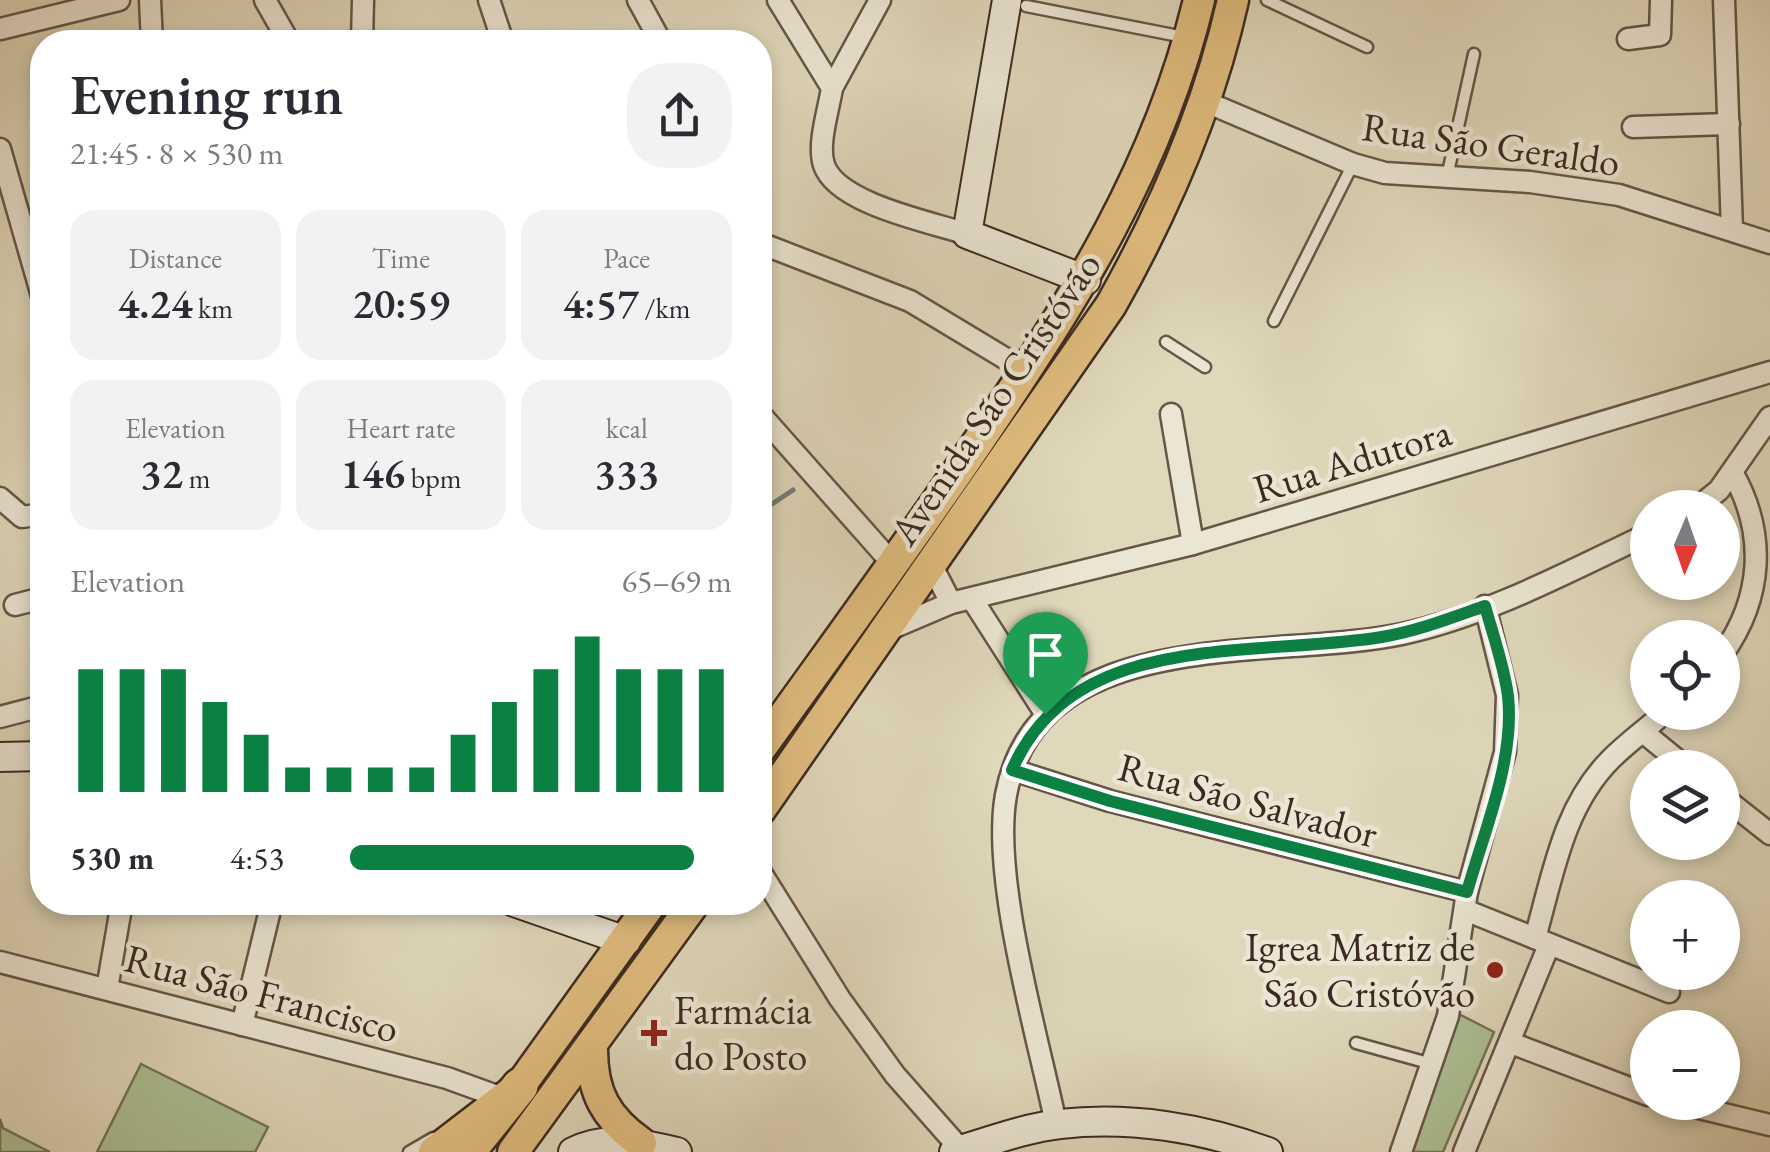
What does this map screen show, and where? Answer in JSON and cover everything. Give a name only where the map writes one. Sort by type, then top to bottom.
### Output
[{"type":"highway","points":[[468,1152],[504,1098]]},
{"type":"main road","name":"Avenida São Cristóvão","points":[[772,732],[894,564],[1086,280],[1121,213],[1190,38],[1199,0]]},
{"type":"main road","name":"Avenida São Cristóvão","points":[[772,793],[931,564],[1119,311],[1206,102],[1233,0]]},
{"type":"main road","points":[[434,1152],[504,1098],[643,915]]},
{"type":"main road","points":[[513,1152],[592,1050],[686,915]]},
{"type":"main road","points":[[592,1050],[594,1086],[600,1102],[641,1143]]},
{"type":"street","points":[[0,29],[119,0]]},
{"type":"street","points":[[150,0],[151,30]]},
{"type":"street","points":[[264,0],[282,30]]},
{"type":"street","points":[[363,30],[364,0]]},
{"type":"street","points":[[490,0],[499,30]]},
{"type":"street","points":[[638,0],[654,30]]},
{"type":"street","points":[[778,0],[832,88]]},
{"type":"street","points":[[880,0],[832,88],[822,156],[836,183],[860,198],[1086,280]]},
{"type":"street","points":[[1628,39],[1660,36],[1662,0]]},
{"type":"street","points":[[1724,0],[1732,230]]},
{"type":"street","points":[[967,234],[1016,3]]},
{"type":"street","name":"Rua São Geraldo","points":[[1206,102],[1353,164],[1385,173],[1619,195],[1770,244]]},
{"type":"street","points":[[1633,127],[1730,124]]},
{"type":"street","points":[[0,149],[30,248]]},
{"type":"street","points":[[772,247],[910,300],[1026,371]]},
{"type":"street","name":"Rua Adutora","points":[[884,632],[962,601],[1071,570],[1193,544],[1770,372]]},
{"type":"street","points":[[1172,414],[1193,544]]},
{"type":"street","points":[[1714,490],[1732,472],[1770,417]]},
{"type":"street","points":[[772,427],[894,564]]},
{"type":"street","points":[[1732,472],[1760,517],[1753,594],[1740,626]]},
{"type":"street","points":[[0,498],[22,517],[30,516]]},
{"type":"street","points":[[1056,1124],[1003,848],[1012,770],[1045,714],[1096,680],[1158,661],[1379,638],[1485,606],[1630,542]]},
{"type":"street","points":[[931,564],[1045,714]]},
{"type":"street","points":[[16,605],[30,601]]},
{"type":"street","points":[[1401,1152],[1448,1016],[1466,901],[1496,790],[1508,720],[1508,695],[1485,606]]},
{"type":"street","points":[[0,717],[30,709]]},
{"type":"street","points":[[1464,1152],[1510,1043],[1542,941],[1559,846],[1572,815],[1600,772],[1643,732],[1665,750]]},
{"type":"street","points":[[0,756],[30,756]]},
{"type":"street","name":"Rua São Salvador","points":[[1012,770],[1466,901],[1542,941],[1668,992]]},
{"type":"street","points":[[1740,809],[1769,829]]},
{"type":"street","points":[[772,890],[840,1000],[959,1151],[1056,1124],[1092,1122],[1190,1128],[1268,1152]]},
{"type":"street","points":[[107,989],[120,915]]},
{"type":"street","points":[[242,1026],[269,915]]},
{"type":"street","points":[[551,915],[626,941]]},
{"type":"street","name":"Rua São Francisco","points":[[0,962],[447,1078],[504,1098]]},
{"type":"street","points":[[1510,1043],[1630,1089]]},
{"type":"street","points":[[1740,1117],[1770,1124]]},
{"type":"street","points":[[574,1152],[606,1142],[641,1143],[678,1152]]},
{"type":"lane","points":[[1268,0],[1367,47]]},
{"type":"lane","points":[[1016,3],[1190,38]]},
{"type":"lane","points":[[1446,177],[1474,54]]},
{"type":"lane","points":[[1274,321],[1353,164]]},
{"type":"lane","points":[[1166,342],[1205,367]]},
{"type":"lane","points":[[1356,1043],[1432,1064]]},
{"type":"lane","points":[[409,1152],[504,1098]]},
{"type":"green space","points":[[1455,1012],[1494,1032],[1443,1152],[1406,1152]]},
{"type":"green space","points":[[141,1064],[268,1127],[255,1152],[97,1152]]},
{"type":"green space","points":[[0,1119],[3,1128],[50,1152],[0,1152]]},
{"type":"waterway","points":[[772,504],[793,490]]},
{"type":"place","name":"Igrea Matriz de São Cristóvão","points":[[1495,970]]},
{"type":"place","name":"Farmácia do Posto","points":[[654,1033]]},
{"type":"route","points":[[1485,606],[1508,695],[1504,752],[1467,892],[1110,801],[1012,770],[1023,745],[1045,714],[1096,680],[1158,661],[1379,638],[1430,626],[1485,606]]}]
